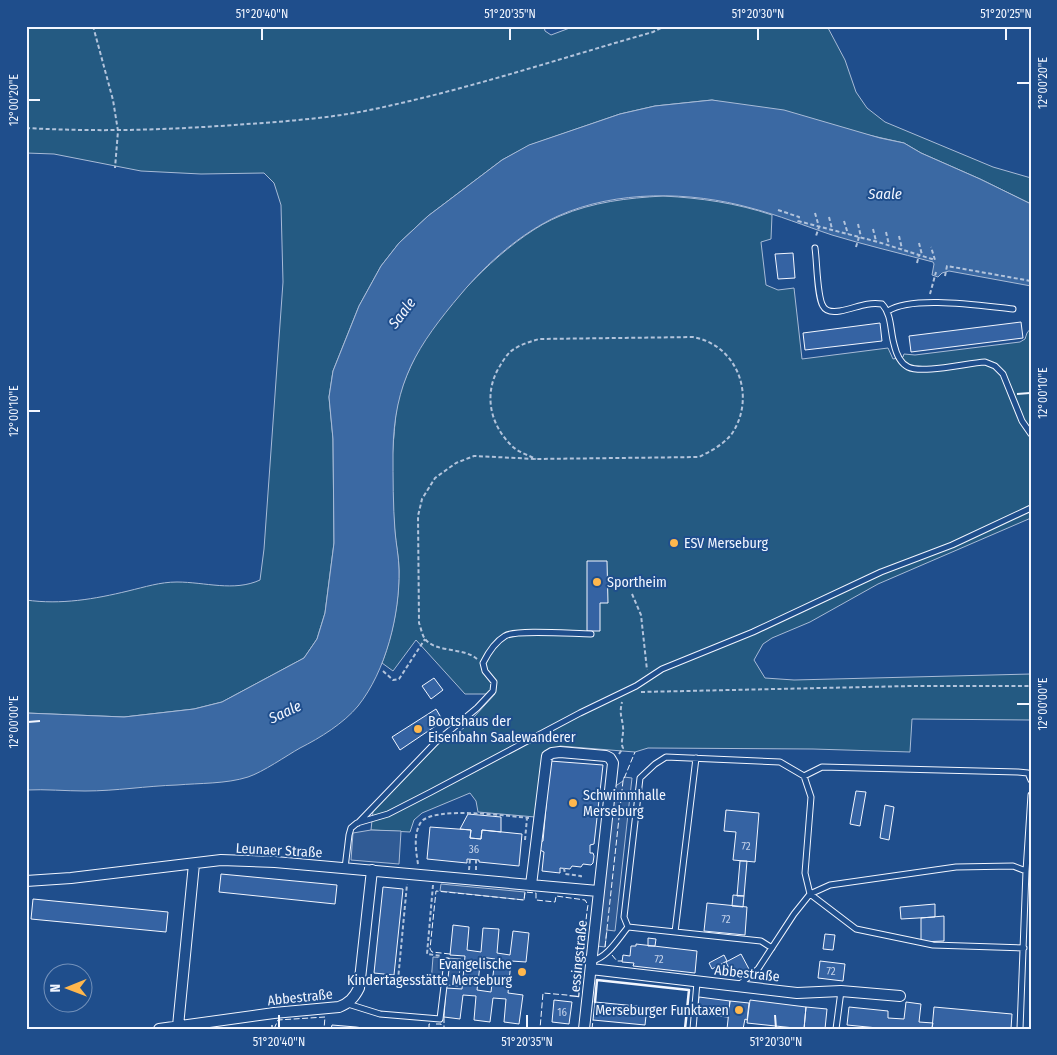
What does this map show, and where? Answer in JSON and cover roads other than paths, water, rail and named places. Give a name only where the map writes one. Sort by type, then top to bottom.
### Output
[{"type":"street","points":[[531,884],[547,756],[560,752],[606,756],[613,763],[598,891]]},
{"type":"street","name":"Leunaer Straße","points":[[26,880],[71,878],[221,860],[275,862],[598,891]]},
{"type":"street","points":[[178,1026],[194,864]]},
{"type":"street","name":"Abbestraße","points":[[159,1029],[274,1013],[339,1007],[347,1004],[359,988],[372,870]]},
{"type":"street","name":"Lessingstraße","points":[[584,1029],[598,891]]},
{"type":"street","name":"Abbestraße","points":[[591,965],[697,982],[797,993],[841,991],[900,996]]},
{"type":"lane","points":[[815,248],[820,299],[823,308],[829,312],[840,311],[856,305],[882,304],[888,310],[896,352],[906,367],[918,370],[986,362],[995,366],[1003,374],[1022,421],[1031,434]]},
{"type":"lane","points":[[888,310],[895,306],[918,302],[1013,309]]},
{"type":"lane","points":[[357,823],[388,814],[636,686],[662,669],[753,632],[881,572],[952,545],[1031,508]]},
{"type":"lane","points":[[345,868],[351,828],[436,742],[477,708],[493,691],[494,682],[483,663],[495,645],[506,635],[522,633],[591,634]]},
{"type":"lane","points":[[628,927],[624,916],[640,778],[666,757],[780,762],[804,776],[811,797],[805,873],[810,894],[856,929],[933,945],[1024,948]]},
{"type":"lane","points":[[675,932],[696,758]]},
{"type":"lane","points":[[804,776],[822,768],[839,768],[1018,772],[1028,774],[1031,780]]},
{"type":"lane","points":[[1020,1029],[1031,795]]},
{"type":"lane","points":[[737,986],[758,969],[794,914],[810,894],[830,885],[956,867],[1013,866],[1026,871]]},
{"type":"lane","points":[[628,927],[761,941],[772,948]]},
{"type":"lane","points":[[591,965],[609,950],[628,927]]},
{"type":"lane","points":[[347,1004],[380,1014],[440,1019],[447,961]]},
{"type":"lane","points":[[693,1029],[697,982]]},
{"type":"lane","points":[[836,1029],[841,991]]},
{"type":"water","name":"Saale","points":[[712,100],[784,110],[880,138],[904,143],[921,153],[1031,204],[1031,286],[949,271],[942,273],[938,277],[932,275],[933,262],[869,246],[761,211],[728,202],[703,198],[653,196],[604,201],[580,207],[544,223],[518,240],[493,260],[461,294],[420,348],[403,385],[394,427],[393,452],[393,501],[399,560],[397,605],[384,659],[368,692],[358,706],[339,724],[316,740],[248,777],[213,783],[97,791],[26,790],[26,713],[124,717],[194,709],[222,702],[304,658],[317,639],[325,613],[334,543],[333,439],[329,397],[333,371],[359,306],[381,266],[399,243],[428,216],[502,160],[529,145],[620,114],[655,106]]},
{"type":"place","name":"ESV Merseburg","points":[[674,543]]},
{"type":"place","name":"Sportheim","points":[[597,582]]},
{"type":"place","name":"Bootshaus der Eisenbahn Saalewanderer","points":[[418,729]]},
{"type":"place","name":"Schwimmhalle Merseburg","points":[[573,803]]},
{"type":"place","name":"Evangelische Kindertagesstätte Merseburg","points":[[522,972]]},
{"type":"place","name":"Merseburger Funktaxen","points":[[739,1010]]}]
